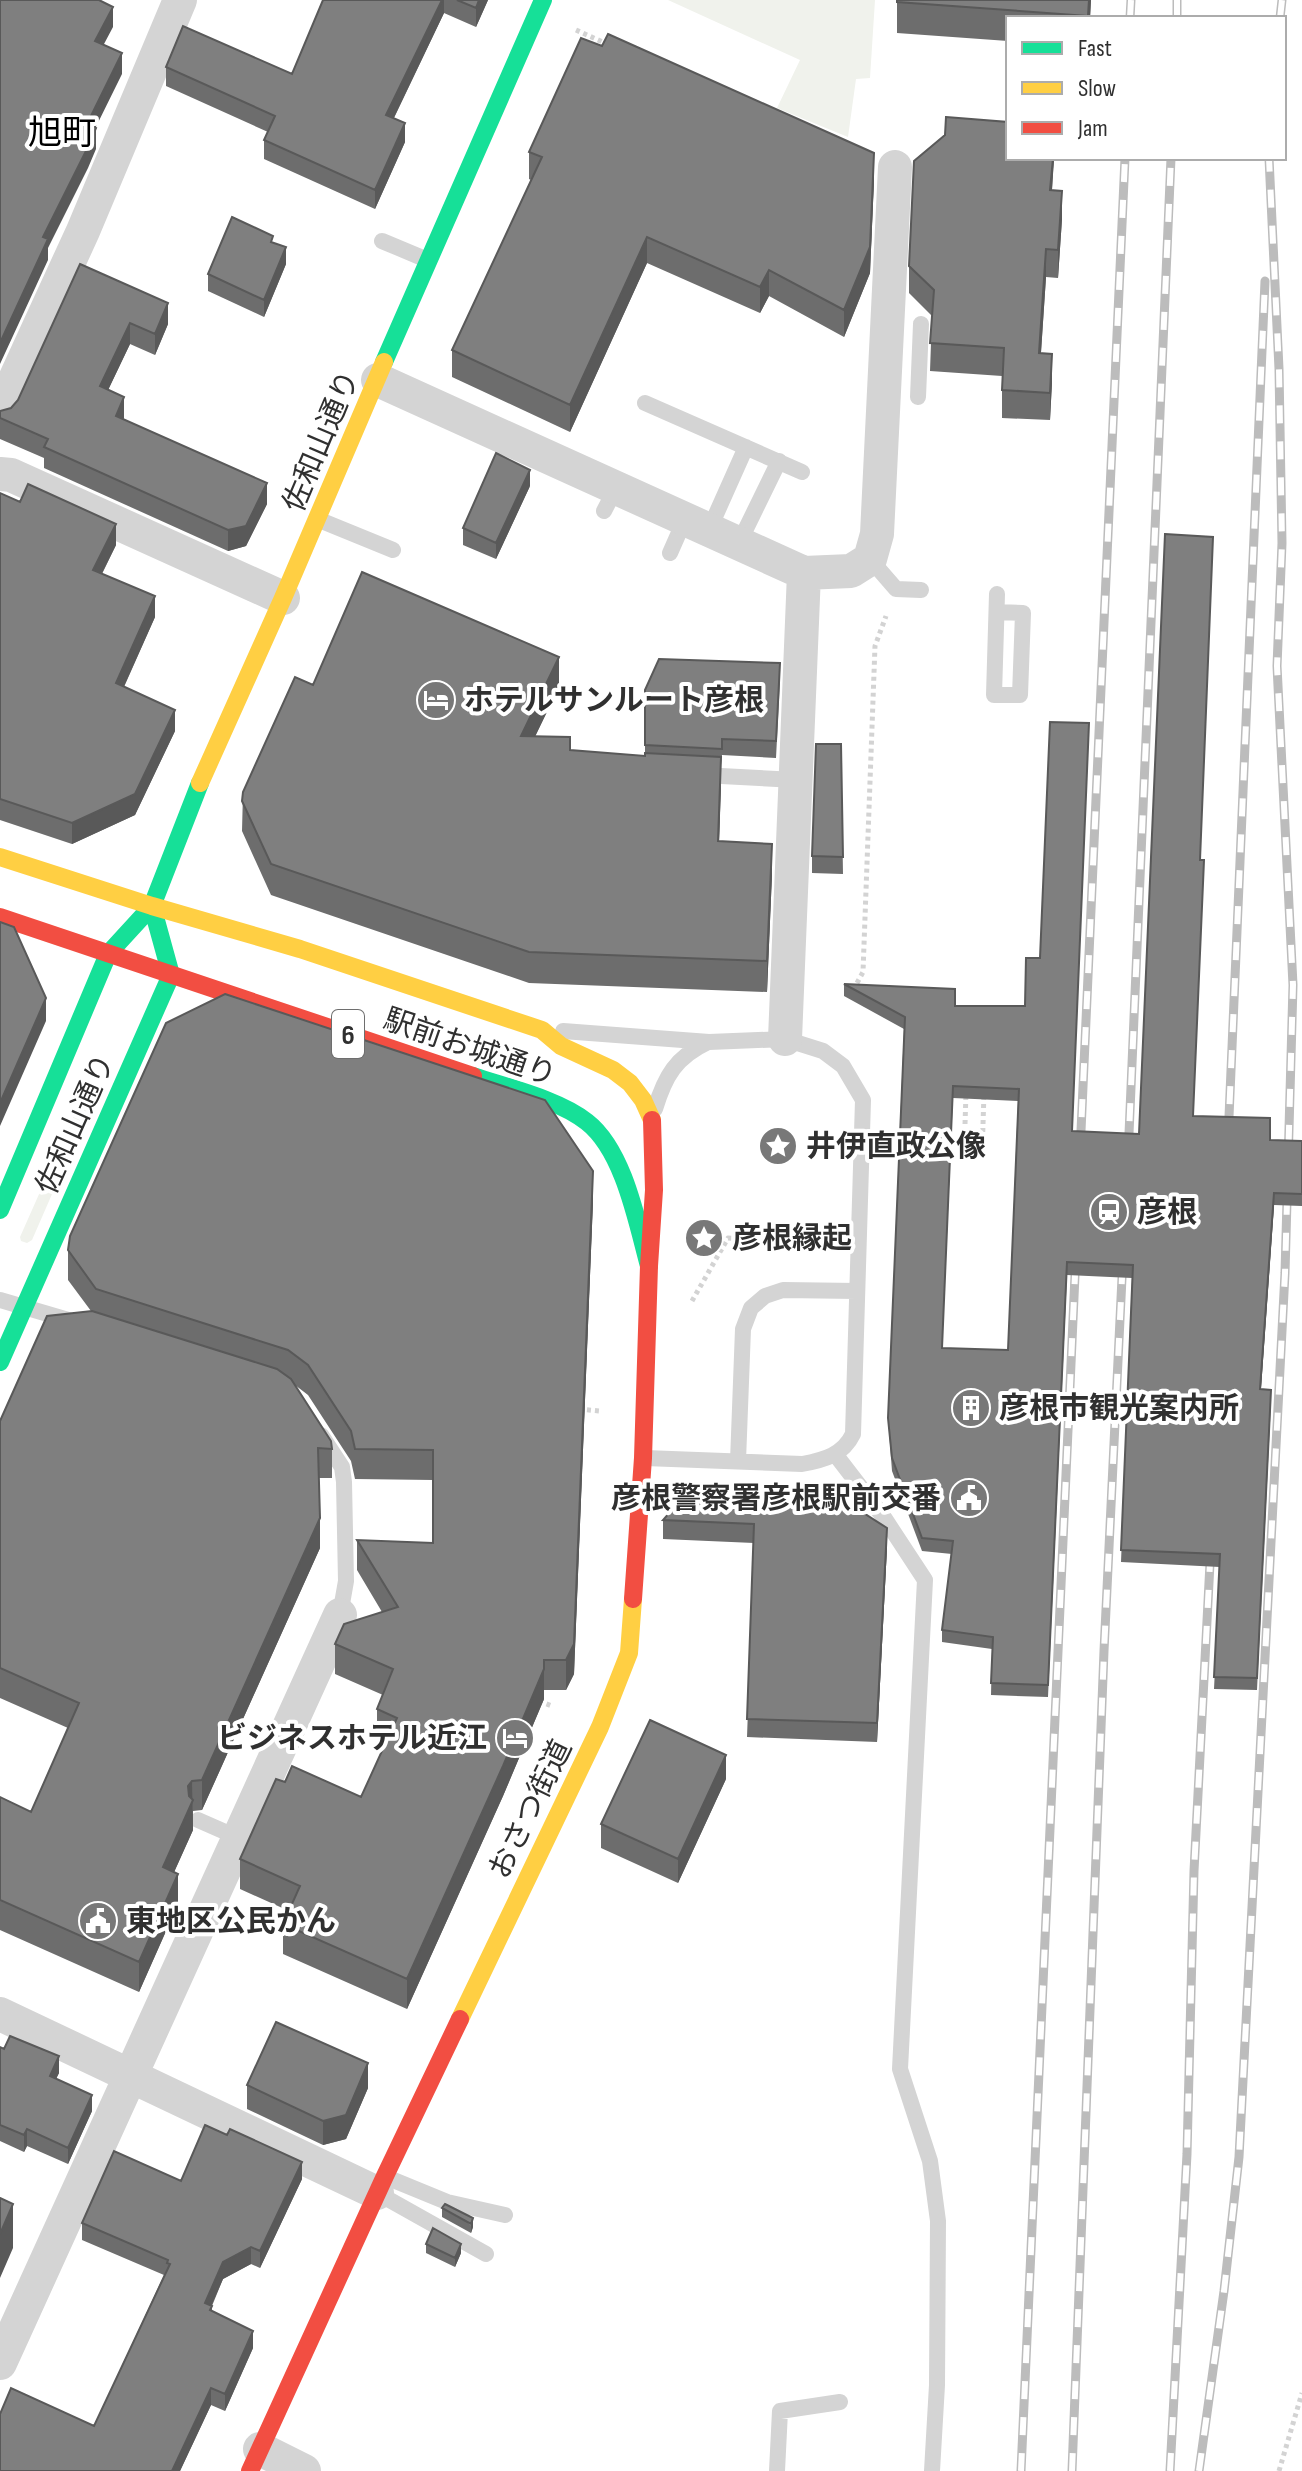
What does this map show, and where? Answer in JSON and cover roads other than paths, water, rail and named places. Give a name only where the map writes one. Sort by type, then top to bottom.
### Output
[{"type":"street","name":"佐和山通り","points":[[0,1210],[108,954],[152,906],[192,801],[543,0]]},
{"type":"street","points":[[0,412],[86,232],[178,1]]},
{"type":"street","points":[[378,380],[610,499],[711,531],[804,573],[851,571],[870,559],[877,534],[895,167]]},
{"type":"street","points":[[0,474],[11,475],[283,598]]},
{"type":"street","points":[[785,1039],[796,780],[796,629],[804,573]]},
{"type":"street","name":"駅前お城通り","points":[[0,857],[300,949],[542,1030],[561,1046],[613,1070],[630,1083],[643,1100],[652,1120]]},
{"type":"street","points":[[152,906],[171,975]]},
{"type":"street","name":"駅前お城通り","points":[[0,917],[561,1108],[588,1123],[603,1139],[617,1162],[649,1266]]},
{"type":"street","name":"佐和山通り","points":[[0,1362],[171,975]]},
{"type":"street","name":"おさつ街道","points":[[255,2460],[381,2184],[600,1727],[629,1653],[643,1458],[654,1190],[652,1120]]},
{"type":"street","points":[[0,2363],[340,1615]]},
{"type":"street","points":[[0,2014],[130,2077],[381,2184]]},
{"type":"street","points":[[255,2460],[304,2471]]},
{"type":"lane","points":[[382,241],[429,260]]},
{"type":"lane","points":[[918,397],[921,324]]},
{"type":"lane","points":[[645,403],[802,472]]},
{"type":"lane","points":[[711,531],[746,447]]},
{"type":"lane","points":[[670,553],[711,531],[779,461]]},
{"type":"lane","points":[[317,519],[393,550]]},
{"type":"lane","points":[[870,559],[896,589],[921,590]]},
{"type":"lane","points":[[997,594],[994,695],[1020,695],[1023,613],[997,612]]},
{"type":"lane","points":[[689,775],[796,780]]},
{"type":"lane","points":[[542,1030],[709,1042],[785,1039],[823,1051],[843,1066],[863,1100],[853,1434],[848,1445],[824,1460],[802,1464],[643,1458]]},
{"type":"lane","points":[[652,1120],[671,1070],[690,1050],[709,1042]]},
{"type":"lane","points":[[738,1461],[743,1329],[751,1308],[765,1296],[783,1290],[857,1291]]},
{"type":"lane","points":[[0,1300],[88,1326]]},
{"type":"lane","points":[[316,1427],[342,1467],[344,1482],[346,1581],[340,1615]]},
{"type":"lane","points":[[835,1454],[885,1519],[925,1580],[900,2069],[930,2161],[938,2221],[937,2385],[932,2471]]},
{"type":"lane","points":[[198,1820],[239,1838]]},
{"type":"lane","points":[[381,2184],[505,2215]]},
{"type":"lane","points":[[381,2184],[486,2254]]},
{"type":"lane","points":[[777,2471],[780,2411],[840,2402]]},
{"type":"railway","points":[[1130,16],[1131,0]]},
{"type":"railway","points":[[1177,0],[1177,16]]},
{"type":"railway","points":[[1280,16],[1282,0]]},
{"type":"railway","points":[[1080,1153],[1125,160]]},
{"type":"railway","points":[[1128,1157],[1171,160]]},
{"type":"railway","points":[[1199,2471],[1239,2157],[1285,1273],[1293,985],[1277,666],[1282,543],[1279,369],[1269,160]]},
{"type":"railway","points":[[1228,1140],[1265,281]]},
{"type":"railway","points":[[1021,2471],[1076,1253]]},
{"type":"railway","points":[[1072,2471],[1104,1651],[1123,1257]]},
{"type":"railway","points":[[1170,2471],[1187,2154],[1194,1871],[1211,1544]]},
{"type":"place","name":"ホテルサンルート彦根","points":[[436,700]]},
{"type":"place","name":"井伊直政公像","points":[[778,1146]]},
{"type":"place","name":"彦根","points":[[1109,1212]]},
{"type":"place","name":"彦根縁起","points":[[704,1238]]},
{"type":"place","name":"彦根市観光案内所","points":[[971,1408]]},
{"type":"place","name":"彦根警察署彦根駅前交番","points":[[969,1498]]},
{"type":"place","name":"ビジネスホテル近江","points":[[515,1738]]},
{"type":"place","name":"東地区公民かん","points":[[98,1921]]},
{"type":"district","name":"旭町","points":[[62,132]]}]
